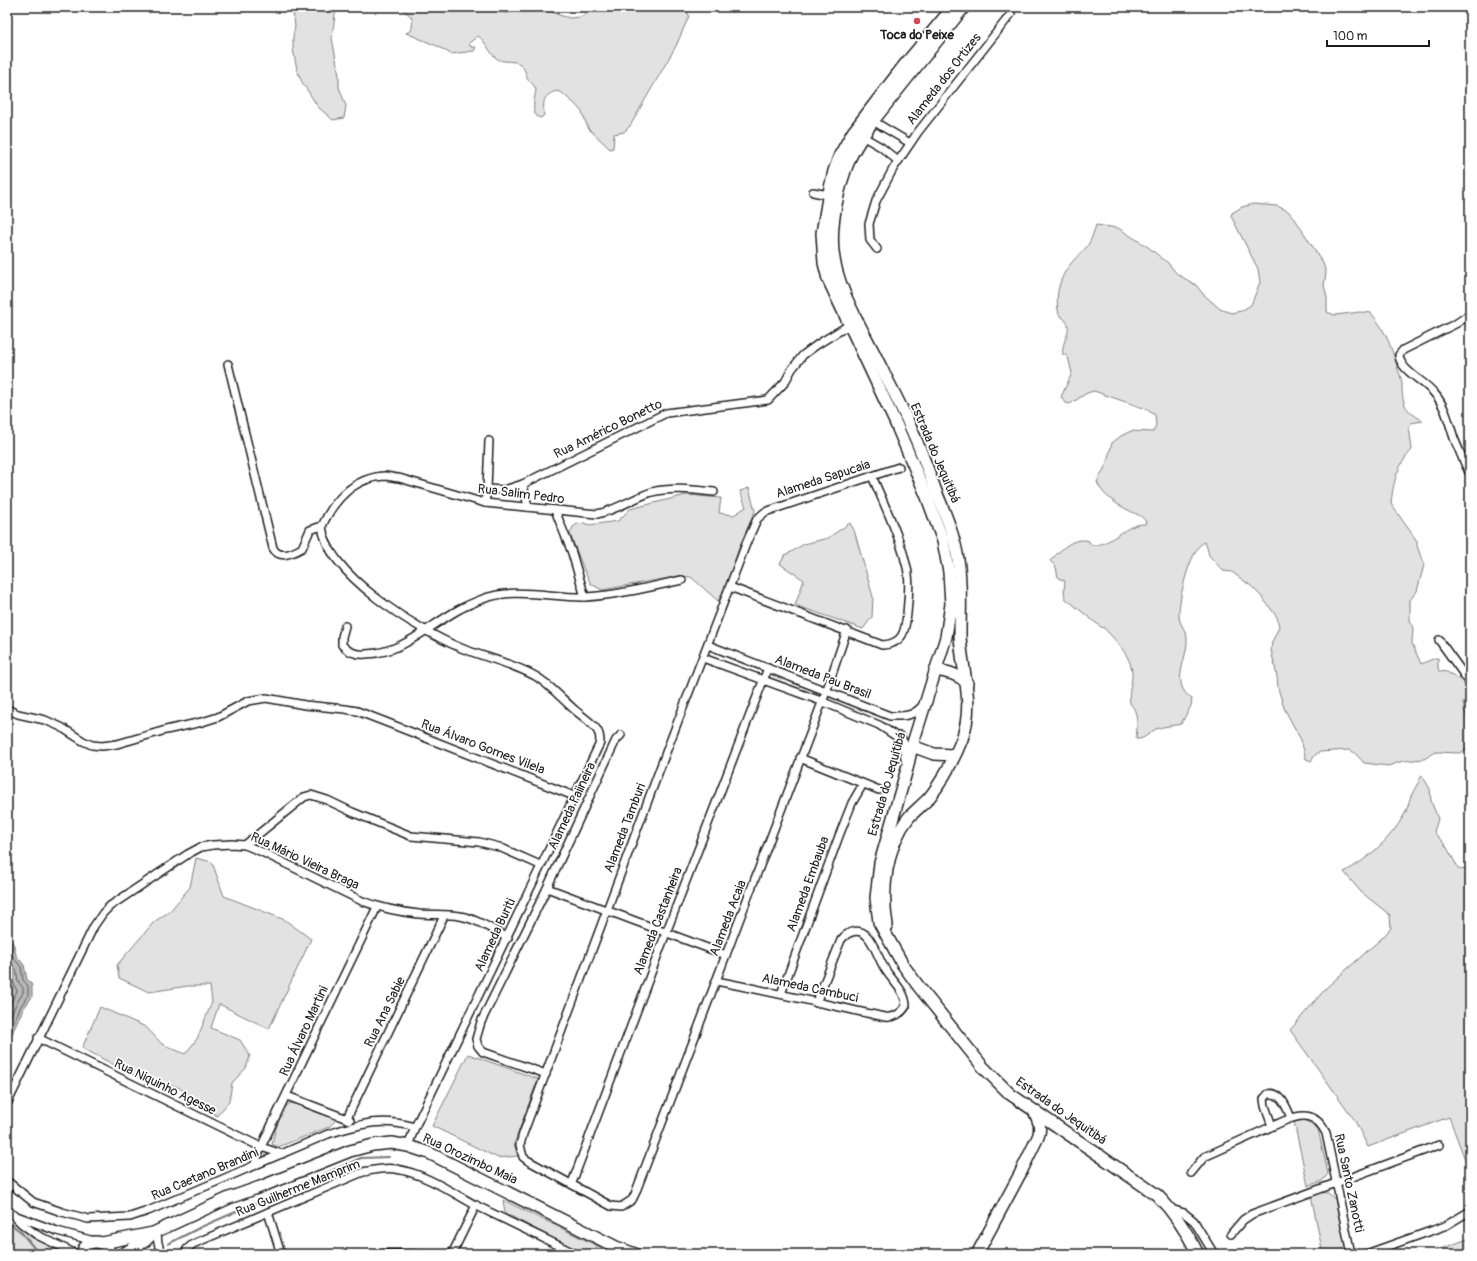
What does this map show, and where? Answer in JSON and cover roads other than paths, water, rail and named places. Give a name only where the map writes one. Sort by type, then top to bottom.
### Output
[{"type":"main road","name":"Estrada do Jequitibá","points":[[953,7],[902,68],[853,132],[840,155],[834,171],[828,195],[822,233],[824,263],[828,279],[896,424],[927,497],[943,541],[949,572],[950,604],[946,637],[912,746],[907,769],[880,863],[876,898],[879,922],[903,964],[915,981],[983,1067],[1010,1094],[1157,1195],[1171,1209],[1178,1219],[1198,1254]]},
{"type":"main road","name":"Estrada do Jequitibá","points":[[890,940],[884,901],[886,874],[893,849],[898,835],[910,817],[929,798],[943,776],[962,739],[967,720],[969,700],[962,662],[960,635],[961,578],[956,548],[949,526],[909,422],[842,286],[835,263],[833,234],[834,214],[841,185],[850,159],[862,136],[964,7]]},
{"type":"main road","points":[[935,670],[953,674],[962,678],[967,683]]},
{"type":"main road","points":[[899,738],[906,751],[907,769]]},
{"type":"main road","points":[[912,746],[934,754],[953,755]]},
{"type":"main road","points":[[976,1254],[1035,1144],[1041,1129],[1034,1111]]},
{"type":"main road","points":[[1035,1144],[1051,1132],[1071,1136]]},
{"type":"main road","name":"Rua Orozimbo Maia","points":[[99,1242],[155,1232],[229,1198],[350,1151],[385,1143],[392,1143],[408,1146],[428,1153],[616,1247],[635,1254]]},
{"type":"main road","name":"Rua Orozimbo Maia","points":[[123,1254],[145,1241],[155,1232]]},
{"type":"main road","points":[[82,1254],[84,1248],[88,1244],[99,1242],[108,1249],[110,1254]]},
{"type":"street","name":"Alameda dos Ortizes","points":[[877,249],[870,240],[868,224],[876,201],[898,161],[910,143],[1010,14]]},
{"type":"street","points":[[873,121],[910,143]]},
{"type":"street","points":[[862,136],[881,147],[898,161]]},
{"type":"street","points":[[813,192],[828,195]]},
{"type":"street","points":[[1470,314],[1447,328],[1403,350],[1399,355],[1404,366],[1427,385],[1435,393],[1441,403],[1458,448],[1470,474]]},
{"type":"street","name":"Rua Américo Bonetto","points":[[487,489],[504,490],[523,484],[666,413],[768,400],[785,382],[792,369],[803,355],[849,325]]},
{"type":"street","points":[[228,364],[275,552],[281,554],[293,553],[302,548],[310,530],[322,526],[322,533],[333,555],[352,577],[406,619],[426,631]]},
{"type":"street","points":[[485,503],[489,441]]},
{"type":"street","name":"Alameda Sapucaia","points":[[757,519],[765,512],[774,508],[899,467]]},
{"type":"street","name":"Rua Salim Pedro","points":[[322,526],[341,496],[349,489],[358,483],[385,476],[400,478],[485,503],[597,514],[608,512],[652,492],[670,490],[714,492]]},
{"type":"street","points":[[730,587],[847,630],[882,645],[888,645],[901,639],[906,627],[909,594],[908,572],[900,543],[872,476]]},
{"type":"street","points":[[523,484],[528,507]]},
{"type":"street","points":[[555,510],[572,553],[585,597]]},
{"type":"street","name":"Alameda Tamburi","points":[[572,1183],[531,1163],[523,1157],[520,1145],[668,747],[757,519]]},
{"type":"street","points":[[345,626],[342,637],[342,645],[346,650],[361,655],[379,654],[396,649],[458,610],[482,599],[508,593],[585,597],[611,594],[682,580]]},
{"type":"street","name":"Alameda Acaia","points":[[572,1183],[611,1206],[621,1208],[632,1200],[635,1194],[821,701],[826,692],[847,630]]},
{"type":"street","name":"Alameda Buriti","points":[[408,1146],[415,1127],[508,938],[540,865],[600,743],[599,734],[591,724],[537,678],[513,665],[461,648],[426,631]]},
{"type":"street","points":[[1439,640],[1470,683]]},
{"type":"street","name":"Alameda Pau Brasil","points":[[708,645],[890,716],[910,715],[917,711],[927,701]]},
{"type":"street","name":"Alameda Pau Brasil","points":[[703,658],[821,701],[884,728],[912,746]]},
{"type":"street","name":"Alameda Castanheira","points":[[572,1183],[768,668]]},
{"type":"street","name":"Rua Álvaro Gomes Vilela","points":[[7,709],[18,714],[45,720],[61,727],[83,741],[92,745],[102,746],[117,744],[166,730],[202,722],[218,717],[248,701],[266,698],[305,705],[339,708],[357,711],[574,796]]},
{"type":"street","points":[[884,728],[890,716]]},
{"type":"street","name":"Alameda Paiineira","points":[[546,1074],[483,1052],[478,1046],[476,1039],[481,1022],[616,740],[621,735]]},
{"type":"street","points":[[800,758],[879,790]]},
{"type":"street","name":"Alameda Embauba","points":[[781,994],[839,836],[852,803],[863,784]]},
{"type":"street","points":[[245,845],[304,797],[311,795],[327,800],[411,836],[479,842],[499,847],[540,865]]},
{"type":"street","name":"Rua Mário Vieira Braga","points":[[7,1104],[94,926],[110,906],[164,868],[188,854],[202,848],[213,845],[245,845],[377,907],[412,913],[460,916],[474,921],[508,938]]},
{"type":"street","points":[[546,888],[726,956]]},
{"type":"street","name":"Rua Álvaro Martini","points":[[254,1166],[261,1148],[377,907]]},
{"type":"street","name":"Rua Ana Sabie","points":[[347,1118],[444,916]]},
{"type":"street","name":"Alameda Cambuci","points":[[716,981],[890,1018],[898,1014],[906,1006],[904,994],[885,969],[868,937],[859,931],[853,931],[841,940],[816,1002]]},
{"type":"street","name":"Rua Niquinho Agesse","points":[[38,1038],[261,1148],[282,1154]]},
{"type":"street","points":[[1272,1126],[1264,1099],[1268,1094],[1273,1093],[1280,1096],[1291,1118]]},
{"type":"street","points":[[286,1096],[347,1118],[356,1125]]},
{"type":"street","name":"Rua Santo Zanotti","points":[[1191,1173],[1204,1157],[1291,1118],[1308,1116],[1317,1120],[1326,1133],[1338,1182],[1351,1254]]},
{"type":"street","name":"Rua Caetano Brandini","points":[[7,1181],[33,1202],[62,1212],[88,1218],[130,1217],[148,1211],[328,1134],[356,1125],[386,1121],[399,1122],[415,1127]]},
{"type":"street","points":[[1231,1234],[1243,1220],[1252,1214],[1439,1145]]},
{"type":"street","name":"Rua Guilherme Mamprim","points":[[186,1254],[187,1249],[193,1244],[363,1172],[382,1169],[396,1169],[448,1189],[476,1205],[576,1254]]},
{"type":"street","points":[[452,1254],[476,1205]]},
{"type":"street","points":[[7,1209],[22,1224],[37,1235],[76,1254]]},
{"type":"street","points":[[1171,1209],[1184,1213],[1194,1221],[1214,1254]]},
{"type":"street","points":[[1366,1254],[1444,1226],[1470,1211]]},
{"type":"street","points":[[268,1212],[282,1254]]},
{"type":"street","points":[[14,1215],[58,1231],[99,1242]]},
{"type":"street","points":[[155,1232],[157,1236],[157,1243],[162,1254]]},
{"type":"street","points":[[384,1254],[413,1254]]},
{"type":"water","points":[[7,936],[14,945],[16,955],[24,965],[27,979],[32,985],[32,997],[24,1008],[7,1044]]},
{"type":"waterway","points":[[168,1244],[201,1227],[361,1158],[389,1157]]},
{"type":"waterway","points":[[7,1221],[21,1232],[39,1254]]},
{"type":"place","name":"Toca do Peixe","points":[[917,21]]}]
